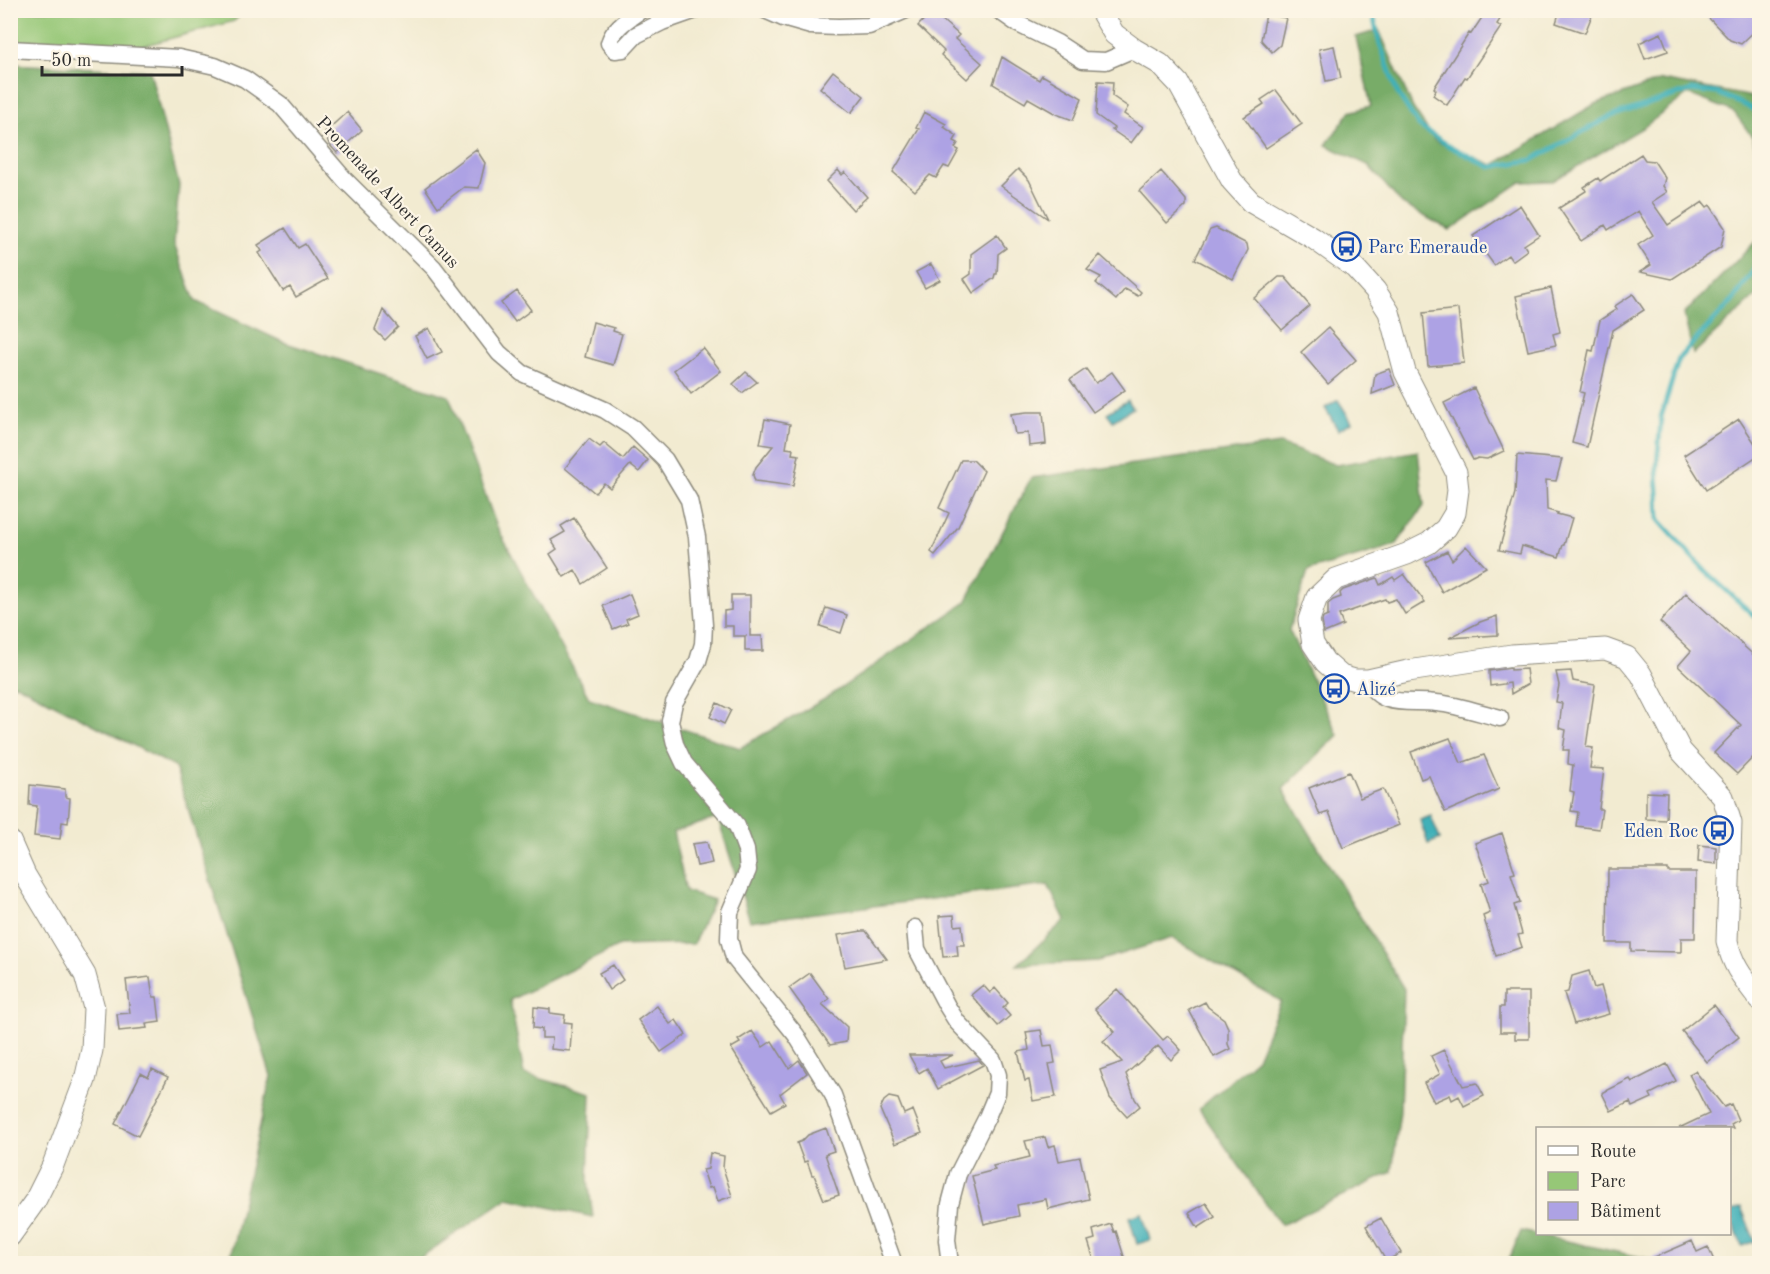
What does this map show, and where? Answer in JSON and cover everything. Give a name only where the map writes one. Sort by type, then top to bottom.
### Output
[{"type":"street","points":[[640,10],[612,34],[609,43],[615,50],[623,49],[636,35],[662,22],[696,10]]},
{"type":"street","points":[[765,10],[811,26],[838,27],[869,26],[906,10]]},
{"type":"street","points":[[998,10],[1018,24],[1083,60],[1106,61],[1134,49]]},
{"type":"street","points":[[1100,10],[1114,34],[1160,64],[1178,83],[1232,181],[1251,202],[1355,267],[1375,290],[1389,312],[1406,372],[1456,472],[1458,490],[1455,513],[1446,528],[1429,543],[1407,554],[1336,579],[1317,597],[1309,620],[1313,644],[1325,662],[1341,676],[1355,680],[1368,680],[1408,671],[1512,655],[1605,649],[1627,657],[1641,674],[1681,751],[1723,797],[1731,823],[1726,940],[1731,958],[1740,974],[1760,1000]]},
{"type":"street","name":"Promenade Albert Camus","points":[[10,49],[179,58],[216,66],[245,79],[280,104],[345,180],[435,268],[499,353],[522,374],[605,410],[633,429],[665,460],[689,500],[697,537],[704,625],[703,644],[698,661],[674,703],[670,721],[675,744],[684,763],[736,826],[746,850],[748,870],[730,912],[729,939],[734,958],[796,1035],[833,1095],[894,1263]]},
{"type":"street","points":[[1368,680],[1372,690],[1383,698],[1398,702],[1438,703],[1500,718]]},
{"type":"street","points":[[10,841],[25,875],[85,975],[94,1008],[92,1050],[85,1080],[53,1165],[35,1201],[10,1236]]},
{"type":"street","points":[[915,928],[918,949],[947,1006],[957,1022],[993,1060],[998,1075],[997,1093],[958,1174],[950,1204],[947,1240],[950,1263]]},
{"type":"green space","points":[[11,10],[245,11],[234,21],[132,49],[21,44]]},
{"type":"green space","points":[[1379,30],[1413,108],[1435,141],[1493,165],[1595,104],[1662,80],[1759,98],[1759,162],[1753,138],[1734,112],[1688,94],[1644,127],[1553,181],[1521,182],[1450,230],[1402,204],[1368,165],[1326,145],[1350,112],[1371,106],[1356,37]]},
{"type":"green space","points":[[10,64],[150,71],[179,185],[174,244],[195,301],[283,342],[449,396],[497,527],[589,698],[740,748],[828,697],[966,602],[1031,478],[1280,444],[1336,465],[1418,451],[1424,506],[1396,545],[1308,571],[1289,630],[1338,735],[1283,789],[1404,989],[1400,1111],[1392,1172],[1281,1225],[1199,1109],[1257,1058],[1281,1001],[1172,938],[1098,961],[1017,965],[1065,920],[1048,885],[750,921],[718,818],[673,832],[686,891],[714,900],[693,944],[619,946],[510,1000],[524,1074],[591,1093],[588,1180],[593,1217],[508,1198],[412,1263],[229,1263],[271,1076],[175,767],[16,684],[11,686]]},
{"type":"green space","points":[[1759,238],[1759,293],[1693,354],[1684,314]]},
{"type":"green space","points":[[1521,1231],[1649,1259],[1651,1263],[1507,1264]]},
{"type":"water","points":[[1128,400],[1133,408],[1113,421],[1107,413]]},
{"type":"water","points":[[1338,400],[1352,422],[1338,430],[1325,408]]},
{"type":"water","points":[[1431,816],[1440,839],[1428,844],[1420,820]]},
{"type":"water","points":[[1741,1207],[1755,1241],[1742,1246],[1731,1218],[1731,1212]]},
{"type":"water","points":[[1142,1213],[1150,1240],[1137,1244],[1129,1217]]},
{"type":"building","points":[[1487,10],[1506,10],[1497,24],[1501,27],[1447,105],[1433,95],[1436,90],[1434,88],[1469,33],[1471,34]]},
{"type":"building","points":[[1560,10],[1594,10],[1585,33],[1556,23]]},
{"type":"building","points":[[1701,10],[1755,10],[1760,14],[1760,26],[1741,44],[1730,40]]},
{"type":"building","points":[[932,11],[959,35],[955,39],[982,63],[967,79],[941,55],[944,51],[918,26]]},
{"type":"building","points":[[1266,14],[1286,18],[1280,45],[1272,52],[1261,40]]},
{"type":"building","points":[[1661,33],[1668,51],[1645,59],[1639,43]]},
{"type":"building","points":[[1334,46],[1341,78],[1326,81],[1319,49]]},
{"type":"building","points":[[1002,57],[1039,80],[1042,75],[1082,98],[1073,120],[1056,114],[1028,98],[1025,103],[993,84]]},
{"type":"building","points":[[833,71],[864,96],[851,113],[820,88]]},
{"type":"building","points":[[1098,81],[1113,82],[1112,96],[1128,107],[1124,114],[1143,127],[1131,143],[1096,115]]},
{"type":"building","points":[[1276,90],[1302,124],[1266,148],[1244,117],[1264,104],[1261,100]]},
{"type":"building","points":[[347,112],[362,130],[337,153],[329,144],[325,132]]},
{"type":"building","points":[[924,112],[946,124],[944,127],[957,136],[954,141],[958,143],[955,148],[959,150],[949,168],[944,166],[936,178],[930,175],[915,191],[893,172],[919,129],[916,128]]},
{"type":"building","points":[[476,149],[485,163],[479,188],[464,187],[438,207],[425,188]]},
{"type":"building","points":[[1641,154],[1645,160],[1654,161],[1665,178],[1663,186],[1667,192],[1652,202],[1668,225],[1703,202],[1707,207],[1710,205],[1725,228],[1721,247],[1672,279],[1640,272],[1651,265],[1638,245],[1653,235],[1638,211],[1608,230],[1605,225],[1581,241],[1559,208],[1586,191],[1584,187],[1598,178],[1600,181]]},
{"type":"building","points":[[1018,169],[1029,180],[1048,219],[1001,186]]},
{"type":"building","points":[[838,170],[842,175],[845,172],[867,197],[853,210],[827,181]]},
{"type":"building","points":[[1161,171],[1186,200],[1186,206],[1167,223],[1139,191]]},
{"type":"building","points":[[1520,205],[1539,235],[1524,245],[1527,250],[1512,261],[1508,255],[1494,265],[1473,236]]},
{"type":"building","points":[[285,228],[298,248],[305,244],[328,279],[296,297],[290,287],[283,291],[259,253],[262,251],[258,245]]},
{"type":"building","points":[[1216,228],[1247,244],[1248,250],[1233,279],[1195,259],[1210,230]]},
{"type":"building","points":[[997,235],[1006,248],[998,254],[997,274],[973,293],[964,279],[971,274],[971,254]]},
{"type":"building","points":[[1100,255],[1141,292],[1138,296],[1125,289],[1116,300],[1096,283],[1101,277],[1087,270]]},
{"type":"building","points":[[931,264],[940,280],[925,288],[916,272]]},
{"type":"building","points":[[1279,277],[1285,277],[1310,306],[1282,330],[1254,298]]},
{"type":"building","points":[[1551,288],[1560,332],[1553,334],[1556,345],[1528,351],[1516,296]]},
{"type":"building","points":[[517,291],[531,310],[515,322],[501,303]]},
{"type":"building","points":[[1633,294],[1644,310],[1613,330],[1587,447],[1572,443],[1584,393],[1580,392],[1589,350],[1593,351],[1600,320],[1617,309],[1615,306]]},
{"type":"building","points":[[1458,309],[1464,363],[1428,366],[1423,313]]},
{"type":"building","points":[[383,310],[398,327],[385,340],[375,330]]},
{"type":"building","points":[[593,322],[614,328],[613,331],[622,334],[613,365],[585,357]]},
{"type":"building","points":[[429,328],[442,352],[427,359],[415,336]]},
{"type":"building","points":[[1328,328],[1356,360],[1328,384],[1301,352]]},
{"type":"building","points":[[703,348],[721,371],[691,394],[674,370]]},
{"type":"building","points":[[1086,369],[1096,383],[1112,372],[1125,390],[1093,412],[1070,380]]},
{"type":"building","points":[[1389,369],[1395,385],[1372,394],[1375,374]]},
{"type":"building","points":[[746,372],[757,382],[742,393],[733,384]]},
{"type":"building","points":[[1474,388],[1504,451],[1487,459],[1473,460],[1444,403]]},
{"type":"building","points":[[1043,412],[1046,444],[1029,446],[1028,433],[1015,434],[1011,414]]},
{"type":"building","points":[[765,419],[790,424],[786,448],[793,449],[792,454],[799,455],[793,486],[755,481],[753,475],[756,467],[773,446],[760,444]]},
{"type":"building","points":[[1739,419],[1760,454],[1706,490],[1684,455]]},
{"type":"building","points":[[589,439],[600,447],[604,443],[623,459],[633,447],[648,460],[639,472],[630,465],[610,488],[604,483],[595,493],[565,468]]},
{"type":"building","points":[[1517,455],[1562,459],[1556,481],[1546,480],[1547,510],[1572,518],[1559,557],[1522,546],[1520,554],[1499,550],[1515,493]]},
{"type":"building","points":[[961,460],[973,460],[984,471],[958,527],[935,555],[931,552],[949,513],[939,508]]},
{"type":"building","points":[[574,518],[607,568],[583,584],[575,570],[564,577],[550,554],[557,549],[551,540],[565,532],[561,526]]},
{"type":"building","points":[[1466,546],[1486,567],[1442,592],[1426,562],[1447,551],[1452,560]]},
{"type":"building","points":[[1404,574],[1425,602],[1405,614],[1396,599],[1387,602],[1385,599],[1339,615],[1343,625],[1324,633],[1322,621],[1328,616],[1328,604],[1341,597],[1340,593],[1343,590],[1377,578],[1380,585],[1393,577],[1395,580]]},
{"type":"building","points":[[1686,593],[1760,661],[1760,750],[1737,774],[1714,753],[1741,725],[1678,666],[1691,651],[1660,622]]},
{"type":"building","points":[[630,594],[638,614],[626,619],[628,623],[613,629],[603,606]]},
{"type":"building","points":[[731,595],[750,595],[750,636],[762,636],[763,651],[745,651],[745,636],[733,636],[733,626],[724,626],[724,611],[731,610]]},
{"type":"building","points":[[826,608],[847,615],[841,633],[820,626]]},
{"type":"building","points":[[1497,616],[1498,635],[1449,638],[1480,622]]},
{"type":"building","points":[[1511,668],[1511,670],[1526,669],[1528,684],[1511,694],[1510,683],[1490,686],[1489,671]]},
{"type":"building","points":[[1571,671],[1573,681],[1595,685],[1586,747],[1593,748],[1590,768],[1604,769],[1599,829],[1576,826],[1578,812],[1571,811],[1574,792],[1570,791],[1573,765],[1568,764],[1569,750],[1563,750],[1566,730],[1559,728],[1562,703],[1556,702],[1559,685],[1556,672]]},
{"type":"building","points":[[717,703],[731,710],[724,724],[710,717]]},
{"type":"building","points":[[1450,738],[1461,763],[1484,755],[1499,789],[1445,812],[1429,776],[1421,779],[1411,752]]},
{"type":"building","points":[[1349,772],[1360,798],[1383,789],[1399,825],[1343,848],[1329,812],[1320,815],[1309,788]]},
{"type":"building","points":[[30,785],[65,789],[65,797],[70,798],[68,823],[62,822],[60,839],[34,836],[37,806],[29,805]]},
{"type":"building","points":[[1646,792],[1667,793],[1666,820],[1646,819]]},
{"type":"building","points":[[1502,833],[1515,873],[1511,874],[1520,903],[1514,905],[1522,934],[1518,935],[1522,947],[1496,956],[1483,916],[1490,913],[1481,884],[1489,881],[1475,843]]},
{"type":"building","points":[[707,842],[712,863],[697,866],[692,844]]},
{"type":"building","points":[[1699,845],[1716,847],[1716,864],[1698,862]]},
{"type":"building","points":[[1608,869],[1668,869],[1668,872],[1696,872],[1695,938],[1681,938],[1681,952],[1631,951],[1631,943],[1607,943]]},
{"type":"building","points":[[954,915],[955,926],[962,925],[964,945],[957,945],[958,956],[943,957],[939,916]]},
{"type":"building","points":[[866,931],[887,959],[845,967],[838,935]]},
{"type":"building","points":[[613,965],[623,980],[609,990],[599,973]]},
{"type":"building","points":[[1589,971],[1594,988],[1601,986],[1609,1014],[1574,1024],[1564,993],[1568,992],[1572,976]]},
{"type":"building","points":[[810,973],[829,999],[822,1004],[847,1027],[846,1042],[830,1045],[789,988]]},
{"type":"building","points":[[150,977],[153,997],[157,997],[160,1022],[146,1024],[147,1028],[119,1031],[117,1014],[130,1013],[126,980]]},
{"type":"building","points":[[983,985],[990,993],[995,988],[1008,1003],[1003,1008],[1010,1016],[998,1026],[971,995]]},
{"type":"building","points":[[1117,989],[1163,1040],[1168,1036],[1181,1050],[1171,1060],[1158,1046],[1126,1074],[1140,1106],[1127,1117],[1110,1098],[1100,1070],[1122,1062],[1103,1041],[1115,1032],[1095,1009]]},
{"type":"building","points":[[1504,992],[1529,992],[1529,1039],[1515,1039],[1515,1032],[1500,1032],[1500,1007],[1504,1007]]},
{"type":"building","points":[[1205,1002],[1224,1019],[1228,1028],[1230,1049],[1214,1057],[1189,1010]]},
{"type":"building","points":[[1714,1005],[1739,1037],[1707,1062],[1682,1031]]},
{"type":"building","points":[[657,1006],[670,1024],[676,1020],[686,1035],[661,1052],[638,1020]]},
{"type":"building","points":[[534,1007],[550,1009],[550,1013],[565,1015],[564,1022],[572,1023],[570,1051],[551,1049],[552,1038],[542,1038],[542,1029],[533,1028]]},
{"type":"building","points":[[1041,1030],[1044,1046],[1052,1045],[1055,1063],[1049,1064],[1056,1097],[1033,1101],[1029,1080],[1025,1081],[1018,1052],[1029,1050],[1026,1032]]},
{"type":"building","points":[[752,1031],[763,1047],[772,1041],[789,1068],[799,1060],[807,1073],[780,1094],[785,1103],[771,1111],[731,1048],[740,1043],[738,1040]]},
{"type":"building","points":[[1444,1050],[1463,1086],[1477,1083],[1484,1096],[1464,1106],[1459,1096],[1452,1100],[1450,1095],[1434,1102],[1424,1083],[1440,1074],[1431,1056]]},
{"type":"building","points":[[909,1055],[953,1055],[940,1061],[944,1068],[979,1060],[983,1065],[938,1089],[927,1068],[919,1073]]},
{"type":"building","points":[[1667,1064],[1676,1081],[1650,1094],[1652,1098],[1632,1107],[1630,1102],[1611,1111],[1602,1093],[1630,1079],[1632,1082]]},
{"type":"building","points":[[152,1069],[168,1077],[138,1136],[115,1124],[141,1073],[148,1077]]},
{"type":"building","points":[[1695,1071],[1724,1107],[1731,1104],[1738,1120],[1731,1124],[1733,1128],[1681,1127],[1709,1114],[1689,1074]]},
{"type":"building","points":[[889,1097],[898,1099],[904,1114],[913,1110],[922,1133],[895,1144],[880,1109]]},
{"type":"building","points":[[826,1128],[834,1151],[825,1154],[839,1195],[824,1200],[807,1161],[804,1162],[797,1143],[808,1135]]},
{"type":"building","points":[[1045,1137],[1048,1147],[1055,1145],[1059,1161],[1080,1157],[1089,1199],[1048,1209],[1046,1199],[1017,1205],[1019,1216],[984,1224],[972,1176],[995,1170],[993,1166],[1030,1157],[1025,1141]]},
{"type":"building","points":[[710,1153],[724,1156],[723,1168],[732,1196],[718,1201],[713,1187],[709,1188],[703,1170],[708,1169]]},
{"type":"building","points":[[1206,1203],[1215,1217],[1198,1228],[1189,1213]]},
{"type":"building","points":[[1381,1218],[1401,1253],[1386,1261],[1366,1226]]},
{"type":"building","points":[[1111,1224],[1114,1232],[1116,1231],[1126,1263],[1105,1263],[1103,1258],[1094,1260],[1088,1241],[1095,1239],[1093,1230]]},
{"type":"building","points":[[1692,1241],[1697,1252],[1708,1247],[1715,1263],[1641,1263]]},
{"type":"waterway","points":[[1372,10],[1379,41],[1397,92],[1419,126],[1449,146],[1490,167],[1532,160],[1609,117],[1691,90],[1717,93],[1760,113]]},
{"type":"waterway","points":[[1760,261],[1734,299],[1679,358],[1661,417],[1657,467],[1659,520],[1705,571],[1760,621]]},
{"type":"place","name":"Parc Emeraude","points":[[1347,247]]},
{"type":"place","name":"Alizé","points":[[1335,689]]},
{"type":"place","name":"Eden Roc","points":[[1719,831]]}]
